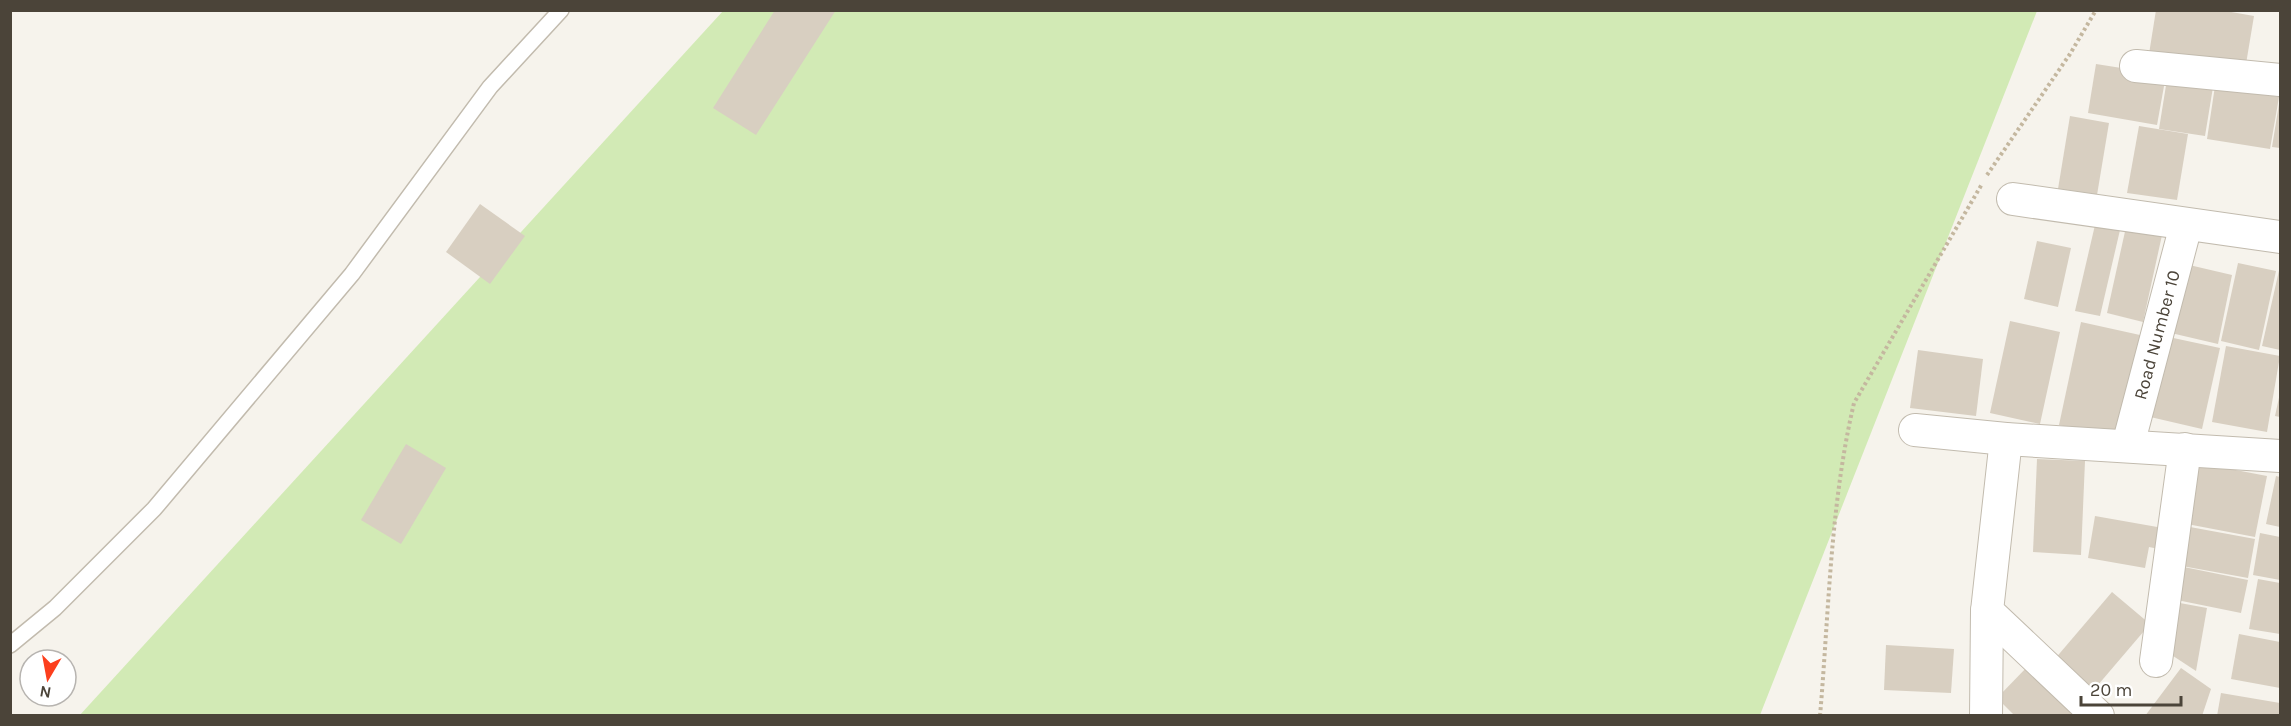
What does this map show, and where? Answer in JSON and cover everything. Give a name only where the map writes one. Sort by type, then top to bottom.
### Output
[{"type":"street","points":[[2136,66],[2280,80]]},
{"type":"street","points":[[2013,199],[2280,237]]},
{"type":"street","name":"Road Number 10","points":[[2128,445],[2186,225]]},
{"type":"street","points":[[1915,430],[2006,439],[2280,456]]},
{"type":"street","points":[[1986,716],[1987,611],[2006,439]]},
{"type":"street","points":[[2156,661],[2184,449]]},
{"type":"street","points":[[1987,611],[2098,716]]},
{"type":"lane","points":[[10,645],[55,608],[154,510],[352,274],[490,87],[561,10]]},
{"type":"path","points":[[1820,716],[1839,487],[1854,403],[1971,200],[2070,54],[2096,10]]},
{"type":"green space","points":[[723,11],[2037,11],[1760,715],[79,716]]},
{"type":"building","points":[[775,10],[836,10],[756,135],[713,108]]},
{"type":"building","points":[[2156,10],[2220,10],[2254,16],[2245,70],[2149,54]]},
{"type":"building","points":[[2096,64],[2166,75],[2157,125],[2088,113]]},
{"type":"building","points":[[2168,73],[2214,81],[2205,136],[2159,129]]},
{"type":"building","points":[[2215,86],[2279,97],[2270,149],[2207,139]]},
{"type":"building","points":[[2280,104],[2280,148],[2272,147]]},
{"type":"building","points":[[2070,116],[2109,123],[2095,207],[2056,201]]},
{"type":"building","points":[[2139,126],[2188,134],[2177,200],[2127,193]]},
{"type":"building","points":[[480,204],[525,236],[490,284],[446,252]]},
{"type":"building","points":[[2095,225],[2120,230],[2100,316],[2075,311]]},
{"type":"building","points":[[2126,227],[2162,235],[2143,322],[2107,313]]},
{"type":"building","points":[[2037,241],[2071,248],[2058,307],[2024,299]]},
{"type":"building","points":[[2238,263],[2276,271],[2259,350],[2221,341]]},
{"type":"building","points":[[2185,264],[2232,275],[2218,344],[2171,333]]},
{"type":"building","points":[[2280,266],[2280,350],[2262,346]]},
{"type":"building","points":[[2010,321],[2060,332],[2040,424],[1990,413]]},
{"type":"building","points":[[2081,322],[2140,335],[2118,439],[2059,425]]},
{"type":"building","points":[[2164,336],[2220,348],[2202,429],[2146,416]]},
{"type":"building","points":[[2226,346],[2280,356],[2267,432],[2212,422]]},
{"type":"building","points":[[1918,350],[1983,359],[1976,416],[1910,408]]},
{"type":"building","points":[[2280,393],[2280,417],[2275,416]]},
{"type":"building","points":[[406,444],[446,468],[401,544],[361,520]]},
{"type":"building","points":[[2037,459],[2085,461],[2081,555],[2033,552]]},
{"type":"building","points":[[2199,463],[2267,476],[2255,537],[2187,524]]},
{"type":"building","points":[[2276,476],[2280,477],[2280,527],[2266,524]]},
{"type":"building","points":[[2095,516],[2163,528],[2159,549],[2149,547],[2145,568],[2088,558]]},
{"type":"building","points":[[2190,527],[2255,539],[2248,578],[2182,566]]},
{"type":"building","points":[[2260,533],[2280,537],[2280,580],[2253,575]]},
{"type":"building","points":[[2174,565],[2248,580],[2241,613],[2167,598]]},
{"type":"building","points":[[2258,579],[2280,583],[2280,634],[2249,629]]},
{"type":"building","points":[[2112,592],[2150,624],[2092,692],[2054,660]]},
{"type":"building","points":[[2169,601],[2207,608],[2196,671],[2164,650]]},
{"type":"building","points":[[2239,634],[2280,642],[2280,688],[2231,679]]},
{"type":"building","points":[[1886,645],[1954,649],[1951,693],[1884,690]]},
{"type":"building","points":[[2028,666],[2080,716],[2015,716],[1997,698]]},
{"type":"building","points":[[2181,668],[2211,689],[2202,716],[2145,716]]},
{"type":"building","points":[[2221,693],[2280,703],[2280,716],[2217,716]]}]
